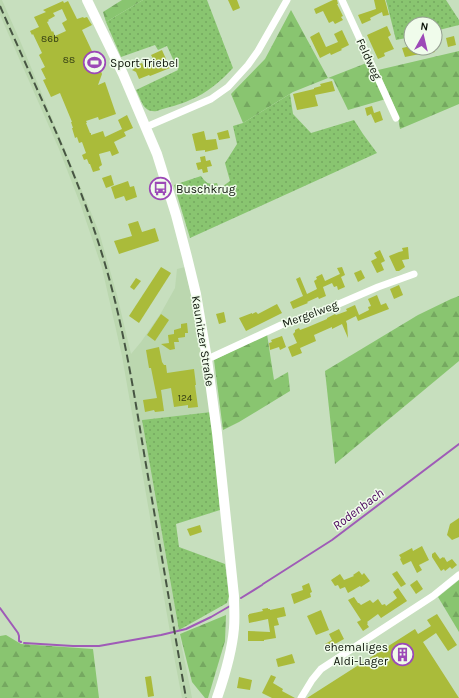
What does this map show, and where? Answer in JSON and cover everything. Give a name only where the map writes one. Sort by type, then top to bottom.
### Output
[{"type":"street","name":"Kaunitzer Straße","points":[[88,0],[123,74],[157,154],[176,215],[197,299],[207,358],[234,596],[235,616],[232,643],[217,698]]},
{"type":"street","points":[[146,127],[211,99],[228,88],[258,51],[287,0]]},
{"type":"street","name":"Feldweg","points":[[342,0],[396,118]]},
{"type":"street","name":"Mergelweg","points":[[207,358],[212,358],[280,325],[311,316],[378,287],[414,274]]},
{"type":"street","points":[[301,698],[321,669],[433,596],[459,575]]},
{"type":"shaded area","points":[[0,0],[2,0],[21,43],[99,232],[117,295],[131,354],[161,313],[175,288],[177,269],[185,267],[195,315],[211,412],[142,420],[179,630],[170,632],[122,356],[102,268],[81,206],[59,149],[0,15]]},
{"type":"shaded area","points":[[179,633],[192,698],[182,698],[170,635]]},
{"type":"green space","points":[[122,0],[143,0],[106,22],[103,12]]},
{"type":"green space","points":[[143,0],[207,0],[233,68],[224,78],[196,97],[157,111],[152,111],[146,108],[136,90],[178,70],[167,46],[158,50],[155,45],[121,57],[106,22]]},
{"type":"green space","points":[[386,0],[446,0],[459,20],[459,25],[443,29],[443,16],[403,16],[403,39],[396,40]]},
{"type":"green space","points":[[291,10],[328,78],[293,92],[243,123],[231,94],[265,59]]},
{"type":"green space","points":[[459,51],[459,104],[400,129],[394,107],[378,70],[443,56]]},
{"type":"green space","points":[[369,62],[386,99],[348,110],[333,79],[328,78]]},
{"type":"green space","points":[[290,94],[293,114],[311,133],[354,120],[377,153],[190,238],[174,185],[201,176],[208,183],[217,183],[219,189],[230,181],[225,163],[237,144],[233,126],[243,123]]},
{"type":"green space","points":[[459,296],[459,361],[335,464],[325,371],[418,315]]},
{"type":"green space","points":[[267,334],[274,380],[288,372],[290,391],[223,430],[214,360]]},
{"type":"green space","points":[[211,412],[220,510],[176,524],[179,547],[225,564],[229,596],[227,603],[179,630],[142,420]]},
{"type":"green space","points":[[459,580],[459,632],[438,597]]},
{"type":"green space","points":[[226,615],[225,641],[208,698],[205,698],[192,682],[180,634]]},
{"type":"green space","points":[[6,635],[21,644],[93,649],[99,698],[0,698],[0,636]]},
{"type":"building","points":[[228,0],[237,0],[240,8],[233,11]]},
{"type":"building","points":[[333,0],[337,0],[337,4],[343,16],[341,17],[343,20],[335,24],[333,21],[329,23],[323,11],[316,14],[314,9]]},
{"type":"building","points":[[374,0],[385,0],[389,15],[383,16],[382,12],[370,18],[371,20],[362,24],[358,15],[376,9]]},
{"type":"building","points":[[63,1],[64,3],[68,1],[77,19],[87,17],[92,25],[82,30],[102,74],[98,85],[105,82],[116,114],[99,120],[98,117],[86,121],[91,135],[103,131],[105,137],[122,129],[118,120],[127,115],[133,128],[124,132],[126,136],[114,142],[119,153],[112,156],[110,151],[99,154],[102,165],[99,167],[100,170],[93,172],[87,159],[84,160],[82,155],[86,153],[82,142],[79,143],[77,137],[75,138],[72,122],[60,93],[51,97],[43,80],[46,79],[41,69],[45,67],[39,55],[42,53],[30,31],[39,27],[34,17],[46,12],[43,10]],"holes":[[[62,9],[67,20],[62,23],[66,31],[55,36],[47,22],[55,16],[53,13]]]},
{"type":"building","points":[[387,26],[391,35],[388,37],[394,49],[384,53],[385,56],[378,59],[367,35]]},
{"type":"building","points":[[342,30],[349,45],[331,55],[330,53],[320,58],[310,37],[319,32],[326,47],[338,42],[334,34]]},
{"type":"building","points":[[454,36],[456,45],[448,47],[446,38]]},
{"type":"building","points":[[162,50],[170,68],[139,79],[136,72],[132,70],[137,67],[136,65],[142,63],[144,67],[155,62],[151,55]]},
{"type":"building","points":[[332,81],[335,91],[315,95],[318,106],[297,110],[293,94],[314,89],[321,86],[320,84]]},
{"type":"building","points":[[372,106],[374,113],[380,111],[383,120],[375,123],[371,114],[367,116],[365,108]]},
{"type":"building","points":[[228,130],[230,138],[219,140],[217,133]]},
{"type":"building","points":[[204,131],[206,140],[216,139],[218,149],[205,152],[205,150],[196,151],[192,134]]},
{"type":"building","points":[[205,156],[206,161],[210,160],[212,166],[207,167],[208,172],[203,173],[202,169],[198,170],[196,163],[201,162],[200,157]]},
{"type":"building","points":[[111,175],[114,185],[106,188],[102,178]]},
{"type":"building","points":[[128,181],[130,187],[134,186],[137,197],[126,201],[124,196],[115,199],[111,187]]},
{"type":"building","points":[[138,221],[142,232],[155,228],[159,241],[119,254],[114,241],[132,236],[128,224]]},
{"type":"building","points":[[408,247],[409,259],[402,260],[405,267],[399,271],[396,271],[389,256],[403,251],[402,248]]},
{"type":"building","points":[[380,250],[385,261],[381,263],[384,270],[377,273],[371,261],[377,258],[374,253]]},
{"type":"building","points":[[161,267],[171,273],[139,323],[129,316]]},
{"type":"building","points":[[342,267],[345,275],[341,277],[345,287],[338,290],[337,286],[334,287],[332,283],[323,287],[326,296],[319,299],[318,297],[293,309],[290,302],[303,296],[296,279],[300,277],[307,294],[317,289],[314,281],[317,279],[316,277],[322,274],[325,281],[340,274],[337,268]]},
{"type":"building","points":[[361,270],[365,278],[358,282],[354,273]]},
{"type":"building","points":[[136,278],[141,281],[134,290],[130,287]]},
{"type":"building","points":[[399,285],[403,295],[394,299],[390,289]]},
{"type":"building","points":[[377,295],[381,305],[386,303],[389,309],[358,321],[356,316],[346,321],[348,338],[342,324],[314,335],[316,341],[300,348],[302,353],[292,357],[288,347],[297,343],[293,334],[295,330],[299,328],[300,330],[327,319],[335,314],[336,315],[347,311],[346,309],[355,305],[359,315],[369,310],[368,307],[371,306],[368,299]]},
{"type":"building","points":[[277,304],[282,313],[246,331],[239,318],[256,312],[258,314]]},
{"type":"building","points":[[224,312],[226,322],[219,324],[216,314]]},
{"type":"building","points":[[161,314],[169,320],[155,341],[147,335]]},
{"type":"building","points":[[187,323],[188,333],[185,333],[185,337],[178,338],[179,342],[174,342],[175,349],[170,350],[161,344],[169,343],[168,335],[174,334],[174,330],[181,328],[181,324]]},
{"type":"building","points":[[282,336],[286,347],[280,350],[279,347],[270,350],[269,343],[272,342],[271,340]]},
{"type":"building","points":[[159,347],[162,362],[166,365],[167,373],[194,369],[198,407],[188,408],[188,405],[174,407],[171,388],[161,390],[164,411],[155,412],[154,410],[145,412],[143,400],[157,398],[146,350]]},
{"type":"building","points":[[459,518],[459,537],[452,540],[447,535],[450,524]]},
{"type":"building","points":[[200,525],[202,532],[190,536],[187,529]]},
{"type":"building","points":[[422,546],[429,560],[419,565],[422,570],[417,573],[411,561],[403,565],[399,555],[412,548],[413,551]]},
{"type":"building","points":[[435,552],[440,559],[444,557],[447,562],[452,559],[457,565],[452,569],[450,567],[445,571],[444,569],[441,571],[432,557],[432,554]]},
{"type":"building","points":[[359,571],[362,575],[364,573],[370,581],[348,593],[345,587],[340,589],[338,585],[335,586],[331,580],[340,574],[344,580],[354,576],[353,575]]},
{"type":"building","points":[[397,571],[406,584],[401,587],[392,574]]},
{"type":"building","points":[[417,580],[423,589],[416,594],[410,585]]},
{"type":"building","points":[[309,583],[312,592],[310,593],[311,597],[294,604],[291,594],[303,590],[302,586]]},
{"type":"building","points":[[398,588],[407,601],[381,618],[378,614],[367,622],[369,627],[363,631],[357,622],[361,620],[348,600],[354,597],[361,605],[370,600],[373,603],[378,599],[382,605],[385,604],[386,606],[397,598],[393,592]]},
{"type":"building","points":[[284,607],[286,616],[277,618],[279,625],[274,626],[276,638],[264,641],[248,641],[248,631],[270,632],[268,619],[249,623],[249,614],[263,611],[262,609],[268,608],[270,610]]},
{"type":"building","points":[[321,610],[329,630],[316,635],[307,616]]},
{"type":"building","name":"ehemaliges Aldi-Lager","points":[[437,614],[457,645],[448,651],[436,633],[423,642],[459,698],[307,698],[415,629],[418,634],[431,626],[427,620]]},
{"type":"building","points":[[339,629],[344,639],[335,644],[337,648],[329,652],[325,644],[332,640],[329,634]]},
{"type":"building","points":[[292,654],[295,663],[278,667],[276,659]]},
{"type":"building","points":[[271,675],[276,677],[273,683],[283,689],[282,691],[295,698],[272,698],[262,693]]},
{"type":"building","points":[[151,676],[154,696],[148,697],[145,677]]},
{"type":"building","points":[[239,677],[252,680],[250,690],[237,688]]},
{"type":"waterway","name":"Rodenbach","points":[[263,584],[332,540],[459,444]]},
{"type":"waterway","name":"Rodenbach","points":[[241,598],[262,585]]},
{"type":"waterway","name":"Rodenbach","points":[[24,643],[99,646],[161,635],[186,629],[230,606]]},
{"type":"waterway","name":"Rodenbach","points":[[0,608],[18,633],[19,641],[21,642]]},
{"type":"railway","points":[[0,6],[43,102],[83,198],[95,231],[112,288],[133,385],[186,698]]},
{"type":"place","name":"Sport Triebel","points":[[94,63]]},
{"type":"place","name":"Buschkrug","points":[[161,189]]},
{"type":"place","name":"ehemaliges Aldi-Lager","points":[[403,654]]}]
